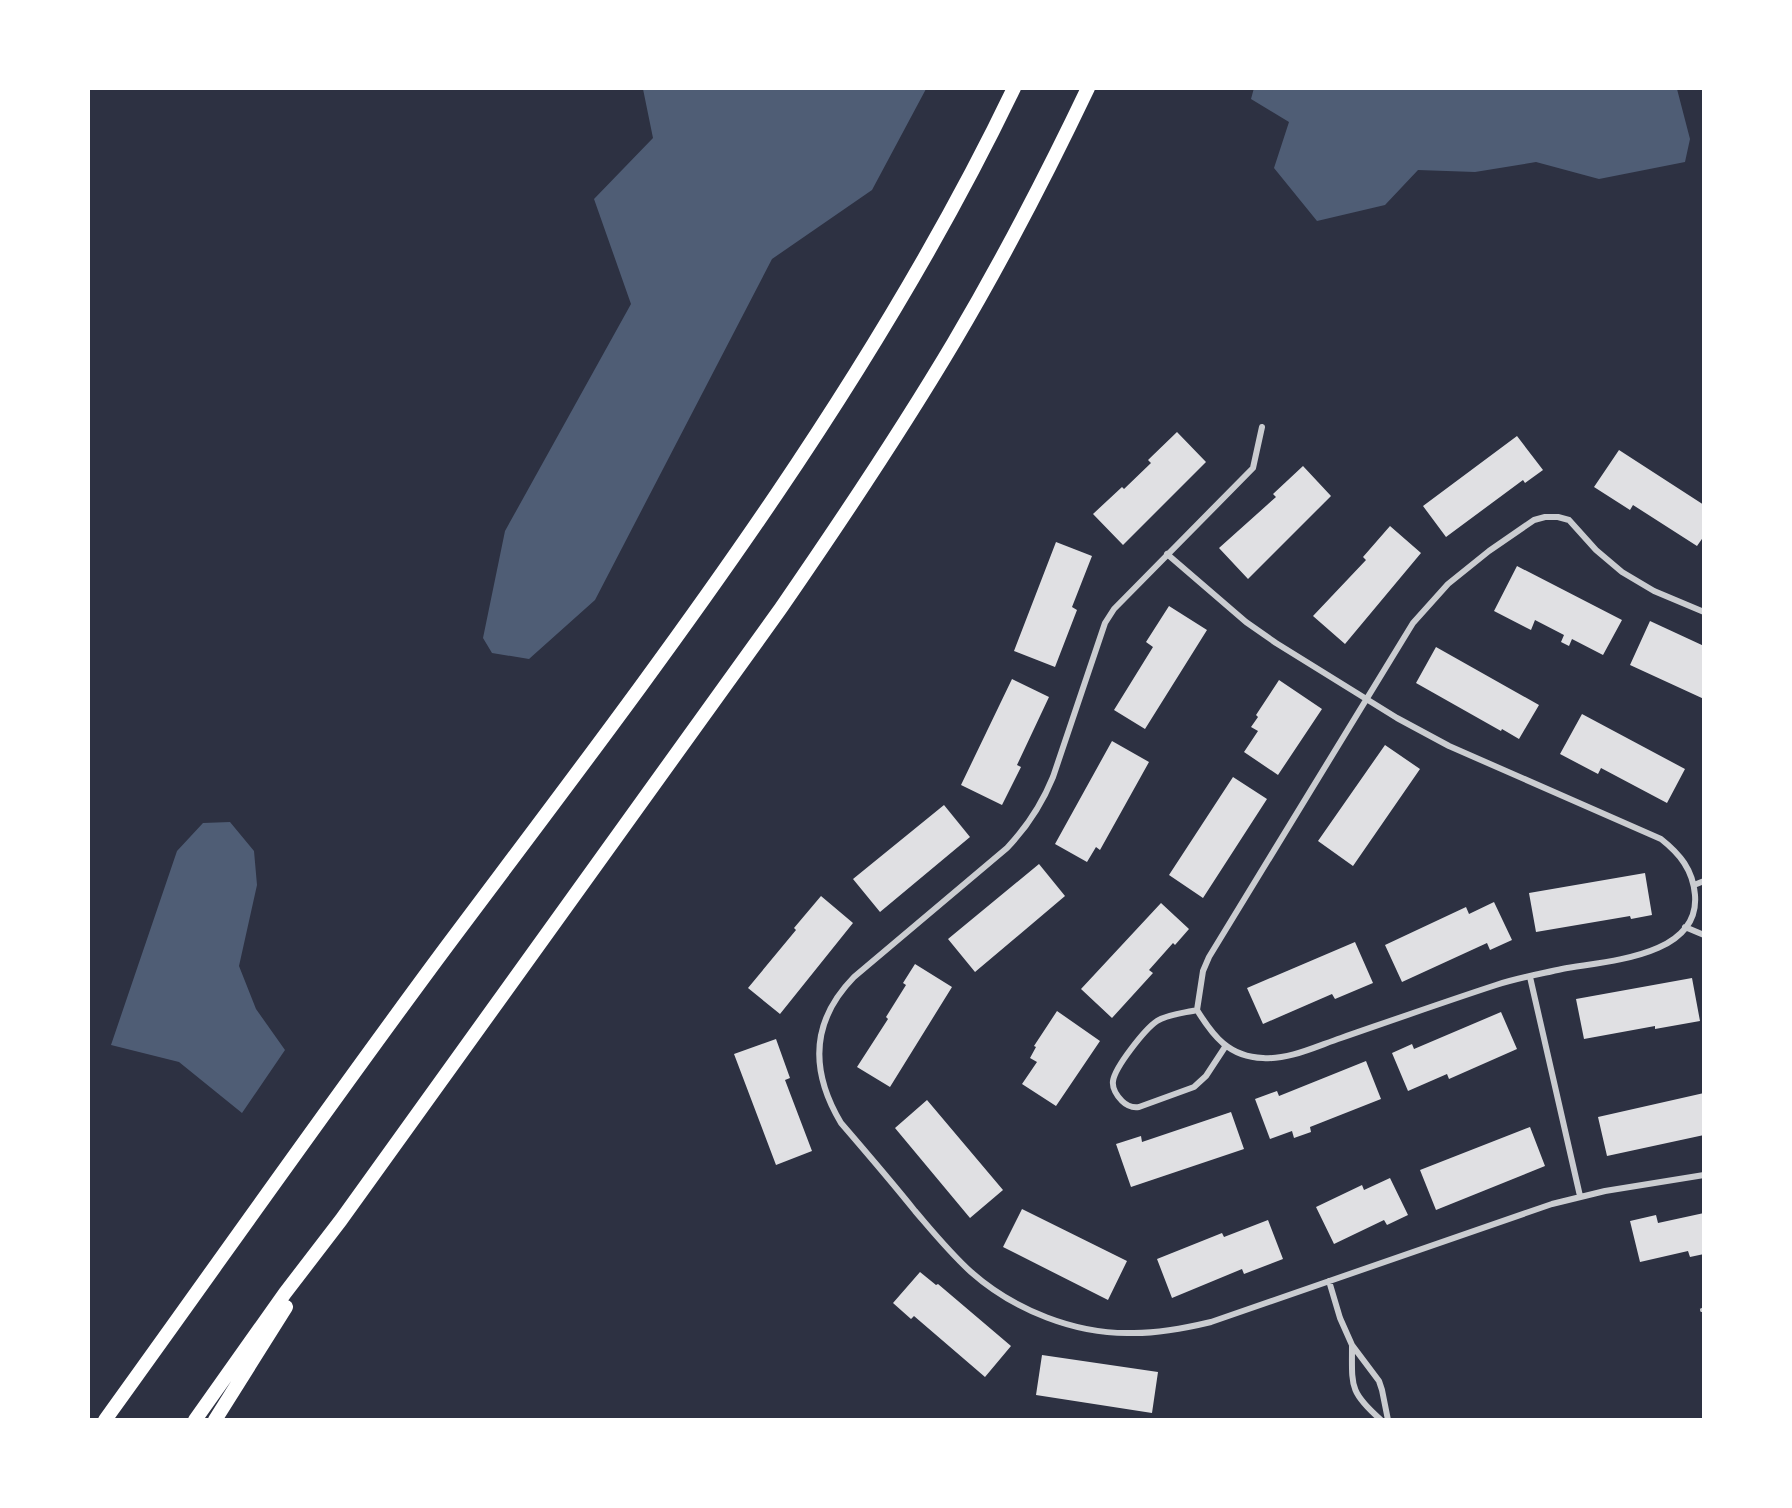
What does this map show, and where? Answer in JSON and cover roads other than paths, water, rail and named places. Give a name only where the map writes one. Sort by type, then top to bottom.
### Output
[{"type":"highway","points":[[105,1419],[444,951],[593,753],[792,473],[899,301],[949,213],[1014,88]]},
{"type":"highway","points":[[195,1419],[285,1293],[341,1220],[781,608],[850,508],[955,341],[1052,164],[1088,88]]},
{"type":"highway","points":[[214,1419],[341,1220]]},
{"type":"street","points":[[1262,427],[1253,468],[1114,609],[1105,623],[1053,777],[1033,817],[1007,848],[843,987],[822,1029],[818,1053],[821,1077],[829,1103],[842,1123],[949,1251],[971,1272],[995,1290],[1043,1316],[1102,1332],[1133,1334],[1160,1332],[1211,1322],[1580,1196],[1704,1175]]},
{"type":"street","points":[[1167,554],[1246,622],[1367,699],[1449,746],[1661,839],[1681,857],[1694,885],[1695,901],[1685,927],[1672,940],[1655,951],[1498,984],[1276,1059],[1251,1057],[1225,1047],[1210,1031],[1197,1010],[1203,971],[1209,957],[1367,699],[1413,623],[1448,584],[1489,551],[1534,520],[1558,517],[1569,520],[1596,550],[1622,572],[1654,591],[1704,612]]},
{"type":"street","points":[[1694,885],[1704,881]]},
{"type":"street","points":[[1685,927],[1704,935]]},
{"type":"street","points":[[1530,977],[1580,1196]]},
{"type":"street","points":[[1197,1010],[1158,1020],[1147,1029],[1117,1070],[1113,1080],[1114,1089],[1119,1098],[1133,1108],[1194,1087],[1206,1076],[1225,1047]]},
{"type":"street","points":[[1329,1281],[1352,1345],[1379,1381],[1388,1419]]},
{"type":"street","points":[[1352,1345],[1354,1388],[1359,1399],[1381,1419]]},
{"type":"water","points":[[1254,88],[1677,89],[1690,139],[1685,162],[1599,179],[1536,162],[1475,172],[1418,170],[1385,205],[1317,221],[1274,168],[1289,122],[1251,99]]},
{"type":"water","points":[[643,89],[926,89],[872,190],[772,259],[595,600],[529,659],[492,653],[483,638],[505,531],[631,304],[594,199],[653,138]]},
{"type":"water","points":[[230,822],[254,851],[257,885],[239,966],[256,1009],[285,1050],[242,1113],[179,1062],[111,1045],[177,851],[203,823]]}]
